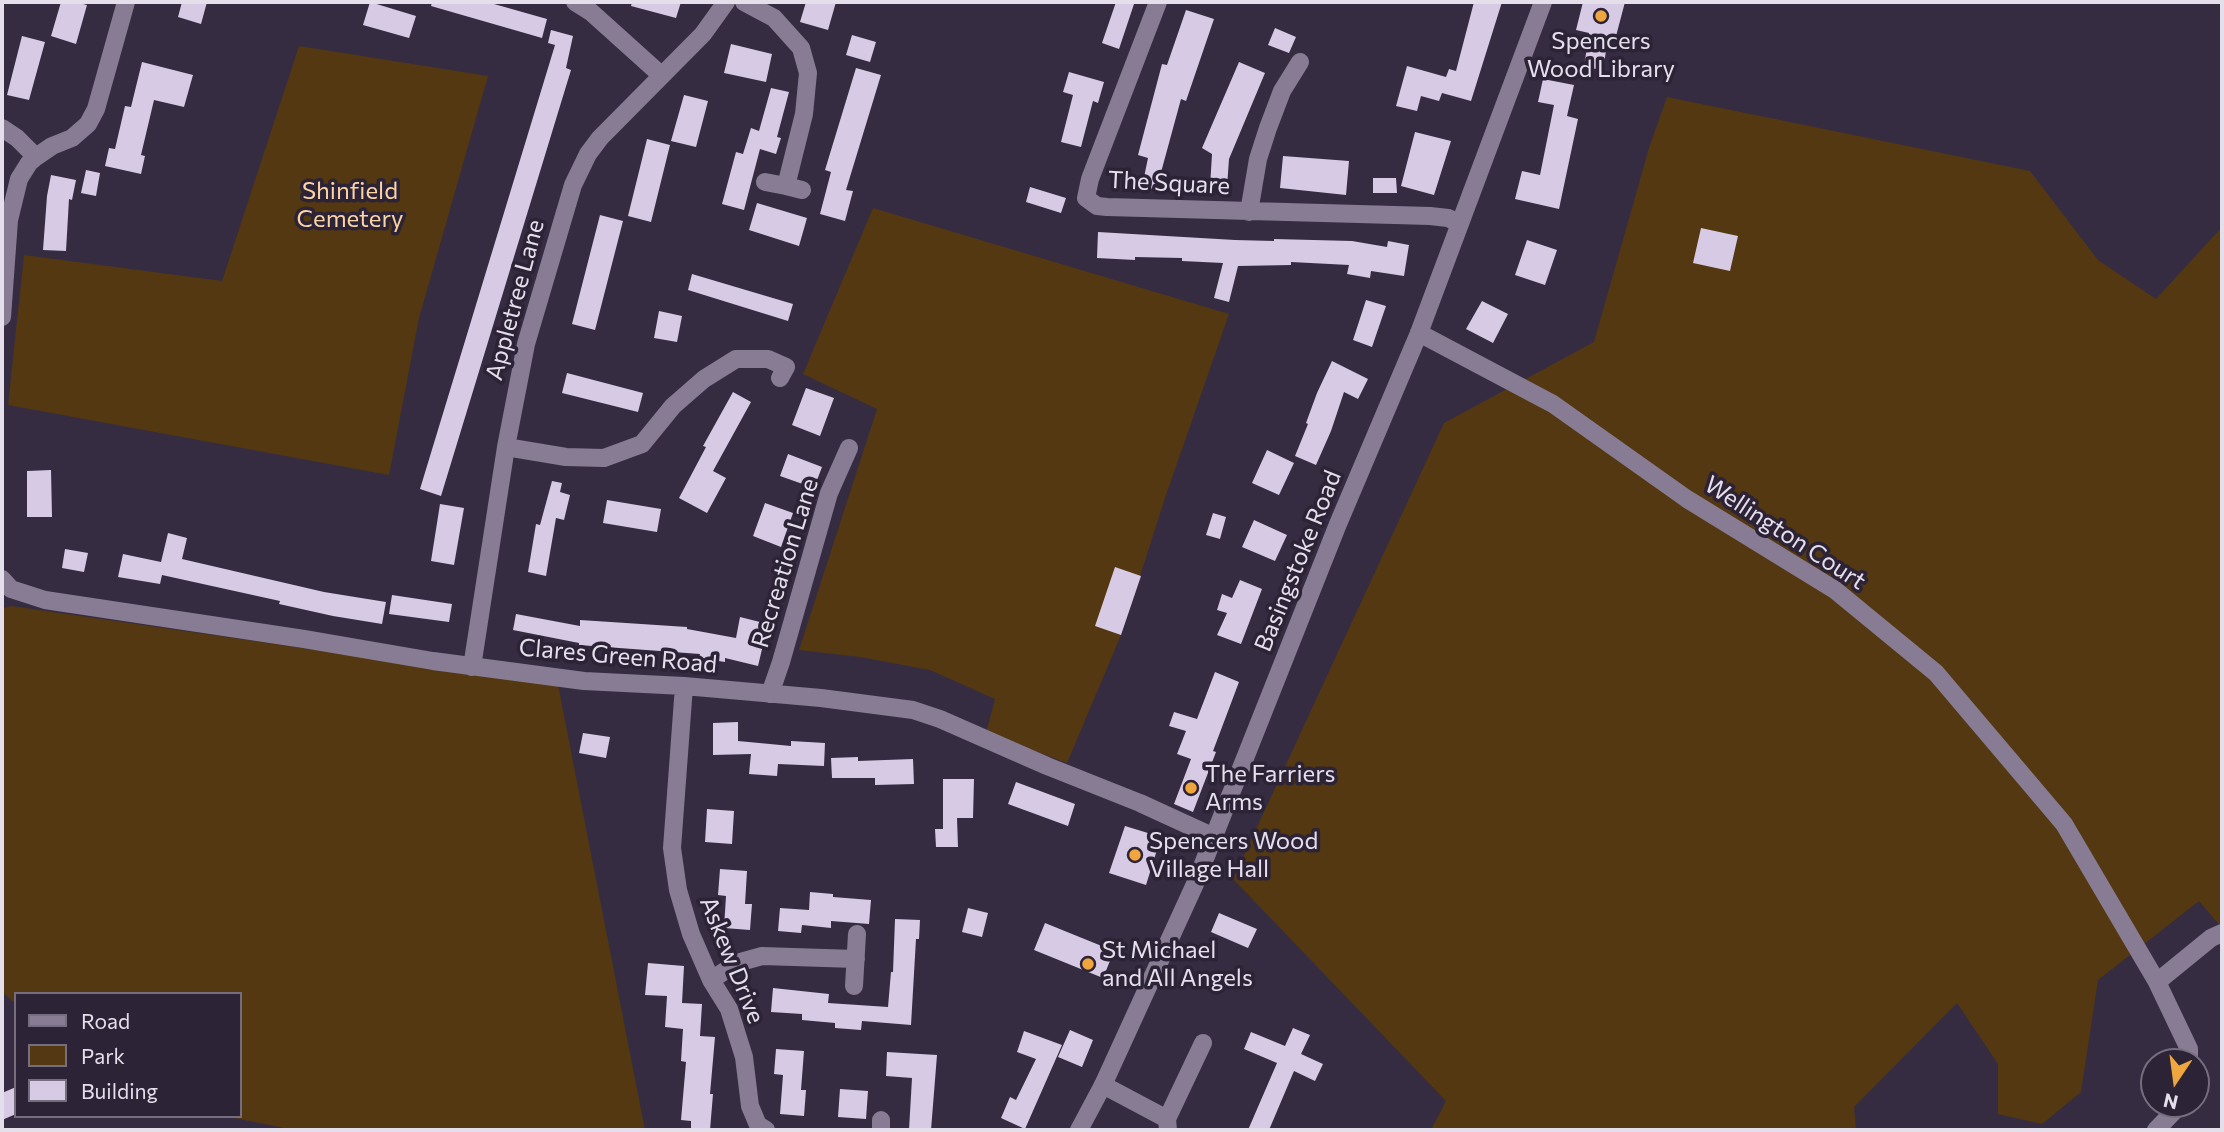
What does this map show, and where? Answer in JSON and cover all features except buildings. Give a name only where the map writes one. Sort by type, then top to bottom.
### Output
[{"type":"street","points":[[2,317],[9,220],[15,192],[24,170],[36,157],[52,146],[72,138],[88,124],[96,109],[126,2]]},
{"type":"street","points":[[575,2],[592,12],[661,75]]},
{"type":"street","name":"Appletree Lane","points":[[472,667],[506,447],[526,344],[573,185],[588,154],[600,138],[703,34],[726,2]]},
{"type":"street","points":[[744,2],[774,18],[801,47],[808,73],[794,188],[765,182]]},
{"type":"street","name":"The Square","points":[[1158,2],[1090,179],[1086,198],[1097,206],[1107,207],[1430,216],[1459,223]]},
{"type":"street","name":"Basingstoke Road","points":[[1079,1130],[1103,1085],[1195,884],[1338,524],[1419,333],[1543,2]]},
{"type":"street","points":[[1249,212],[1258,159],[1268,128],[1282,91],[1300,62]]},
{"type":"street","points":[[2,128],[17,138],[36,157]]},
{"type":"street","name":"Wellington Court","points":[[1419,333],[1553,404],[1687,499],[1836,590],[1936,673],[2064,824],[2157,982],[2189,1048]]},
{"type":"street","points":[[506,447],[566,457],[604,458],[642,444],[673,407],[704,379],[736,359],[768,359],[786,368]]},
{"type":"street","name":"Recreation Lane","points":[[770,694],[829,494],[849,448]]},
{"type":"street","name":"Clares Green Road","points":[[5,587],[45,600],[472,667],[584,681],[684,686],[882,705],[922,713],[1214,836]]},
{"type":"street","name":"Askew Drive","points":[[684,686],[672,848],[678,890],[691,934],[711,980],[729,1009],[744,1057],[750,1106],[758,1128]]},
{"type":"street","points":[[2157,982],[2211,938],[2222,933]]},
{"type":"street","points":[[854,986],[857,934]]},
{"type":"street","points":[[711,980],[737,964],[762,956],[856,959]]},
{"type":"street","points":[[1103,1085],[1168,1125],[1203,1043]]},
{"type":"green space","name":"Shinfield Cemetery","points":[[299,46],[488,76],[419,318],[389,475],[8,405],[24,255],[222,281]]},
{"type":"green space","points":[[1667,97],[2030,171],[2098,260],[2156,299],[2222,227],[2222,928],[2199,901],[2098,980],[2081,1092],[2042,1124],[1998,1114],[1998,1064],[1957,1003],[1854,1107],[1856,1130],[1431,1130],[1446,1101],[1233,879],[1444,423],[1594,342],[1649,148]]},
{"type":"green space","points":[[873,208],[1229,314],[1121,635],[1067,763],[986,733],[995,699],[930,670],[860,657],[799,650],[877,409],[803,374]]},
{"type":"green space","points":[[11,606],[558,685],[645,1130],[294,1130],[235,1118],[242,1118],[242,992],[14,992],[14,1002],[2,992],[2,609]]},
{"type":"place","name":"Spencers Wood Library","points":[[1601,16]]},
{"type":"place","name":"The Farriers Arms","points":[[1191,788]]},
{"type":"place","name":"Spencers Wood Village Hall","points":[[1135,855]]},
{"type":"place","name":"St Michael and All Angels","points":[[1088,964]]}]
